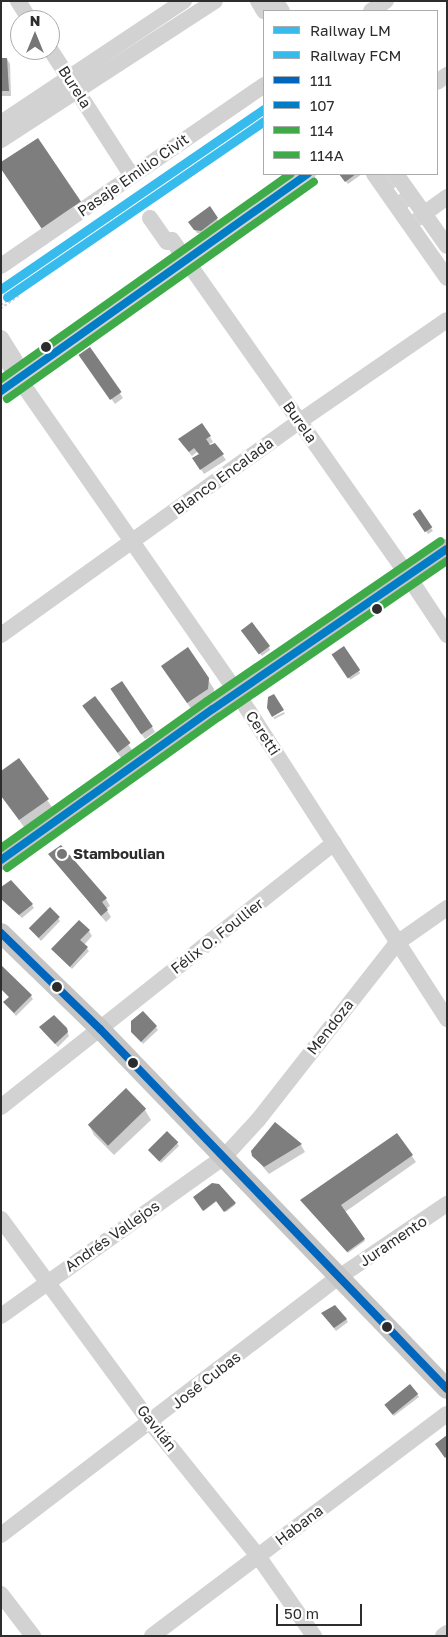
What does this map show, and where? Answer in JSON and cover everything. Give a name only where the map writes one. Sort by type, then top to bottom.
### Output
[{"type":"main road","points":[[2,858],[236,693],[447,549]]},
{"type":"main road","points":[[1,933],[100,1029],[339,1277],[443,1379]]},
{"type":"street","points":[[1,140],[184,1]]},
{"type":"street","points":[[1,123],[74,85],[215,1]]},
{"type":"street","points":[[372,10],[386,1]]},
{"type":"street","name":"Burela","points":[[57,60],[132,176]]},
{"type":"street","name":"Pasaje Emilio Civit","points":[[1,266],[263,86]]},
{"type":"street","points":[[1,391],[307,175]]},
{"type":"street","points":[[375,175],[447,278]]},
{"type":"street","points":[[397,175],[447,261]]},
{"type":"street","points":[[423,219],[447,197]]},
{"type":"street","name":"Burela","points":[[150,218],[167,242],[172,240],[408,576],[447,635]]},
{"type":"street","points":[[423,219],[447,246]]},
{"type":"street","name":"Blanco Encalada","points":[[1,635],[447,320]]},
{"type":"street","name":"Ceretti","points":[[1,338],[14,359],[19,379]]},
{"type":"street","name":"Ceretti","points":[[1,353],[236,693],[447,1019]]},
{"type":"street","name":"Ceretti","points":[[1,368],[19,379]]},
{"type":"street","name":"Félix O. Foullier","points":[[1,1106],[334,843]]},
{"type":"street","name":"Mendoza","points":[[224,1157],[258,1120],[397,943],[447,908]]},
{"type":"street","name":"Andrés Vallejos","points":[[1,1316],[224,1157]]},
{"type":"street","name":"Juramento","points":[[339,1277],[447,1204]]},
{"type":"street","name":"Gavilán","points":[[1,1219],[151,1423],[258,1556],[314,1636]]},
{"type":"street","name":"José Cubas","points":[[1,1535],[151,1423],[339,1277]]},
{"type":"street","name":"Habana","points":[[152,1636],[447,1414]]},
{"type":"street","points":[[1,1594],[33,1636]]},
{"type":"street","points":[[443,1636],[447,1633]]},
{"type":"path","points":[[1,305],[18,293],[19,296],[1,308]]},
{"type":"building","points":[[1,58],[7,58],[9,91],[1,91]]},
{"type":"building","points":[[38,138],[84,206],[44,232],[1,169],[1,162]]},
{"type":"building","points":[[340,175],[355,175],[345,182]]},
{"type":"building","points":[[210,206],[218,218],[201,231],[194,230],[188,222]]},
{"type":"building","points":[[90,347],[122,392],[110,400],[79,355]]},
{"type":"building","points":[[202,423],[211,436],[206,439],[210,445],[215,443],[224,454],[200,470],[192,458],[199,454],[194,448],[189,452],[178,439]]},
{"type":"building","points":[[420,509],[432,527],[425,532],[413,514]]},
{"type":"building","points":[[252,622],[270,646],[259,654],[241,630]]},
{"type":"building","points":[[344,646],[360,670],[348,678],[332,654]]},
{"type":"building","points":[[188,647],[209,678],[208,689],[187,703],[161,666]]},
{"type":"building","points":[[122,681],[153,727],[141,734],[110,689]]},
{"type":"building","points":[[274,694],[284,710],[272,717],[267,708],[268,697]]},
{"type":"building","points":[[95,696],[131,743],[118,753],[82,706]]},
{"type":"building","points":[[19,758],[49,799],[19,820],[1,796],[1,771]]},
{"type":"building","points":[[61,845],[107,898],[102,902],[108,910],[101,916],[48,854]]},
{"type":"building","points":[[11,880],[33,904],[19,915],[1,899],[1,887]]},
{"type":"building","points":[[50,907],[60,917],[39,938],[29,928]]},
{"type":"building","points":[[79,920],[90,930],[80,940],[88,947],[70,967],[51,949]]},
{"type":"building","points":[[1,965],[32,995],[14,1013],[3,1002],[9,997],[1,989]]},
{"type":"building","points":[[143,1011],[157,1026],[141,1042],[131,1032],[131,1021]]},
{"type":"building","points":[[54,1015],[67,1028],[68,1032],[55,1044],[39,1027]]},
{"type":"building","points":[[126,1088],[146,1109],[108,1146],[88,1125]]},
{"type":"building","points":[[275,1122],[302,1144],[264,1167],[252,1156],[251,1151]]},
{"type":"building","points":[[167,1131],[178,1142],[159,1161],[148,1150]]},
{"type":"building","points":[[397,1133],[413,1155],[341,1205],[365,1239],[347,1252],[300,1200]]},
{"type":"building","points":[[212,1183],[219,1184],[236,1203],[224,1212],[216,1201],[203,1211],[193,1197]]},
{"type":"building","points":[[335,1305],[347,1319],[334,1328],[321,1313]]},
{"type":"building","points":[[410,1384],[418,1394],[393,1415],[384,1405]]},
{"type":"building","points":[[447,1435],[447,1456],[445,1458],[435,1444]]},
{"type":"tunnel","points":[[387,175],[421,225]]},
{"type":"rail line","name":"LM","points":[[1,289],[263,110]]},
{"type":"rail line","name":"FCM","points":[[7,297],[263,122]]},
{"type":"transit line","name":"114A","points":[[1,379],[290,175]]},
{"type":"transit line","name":"107","points":[[1,391],[307,175]]},
{"type":"transit line","name":"114","points":[[7,399],[314,182]]},
{"type":"transit line","name":"114A","points":[[1,848],[207,701],[441,541]]},
{"type":"transit line","name":"107","points":[[1,860],[213,709],[447,549]]},
{"type":"transit line","name":"114","points":[[7,868],[219,717],[447,561]]},
{"type":"transit line","name":"111","points":[[1,933],[100,1029],[447,1389]]},
{"type":"place","name":"Stamboulian","points":[[62,854]]}]
